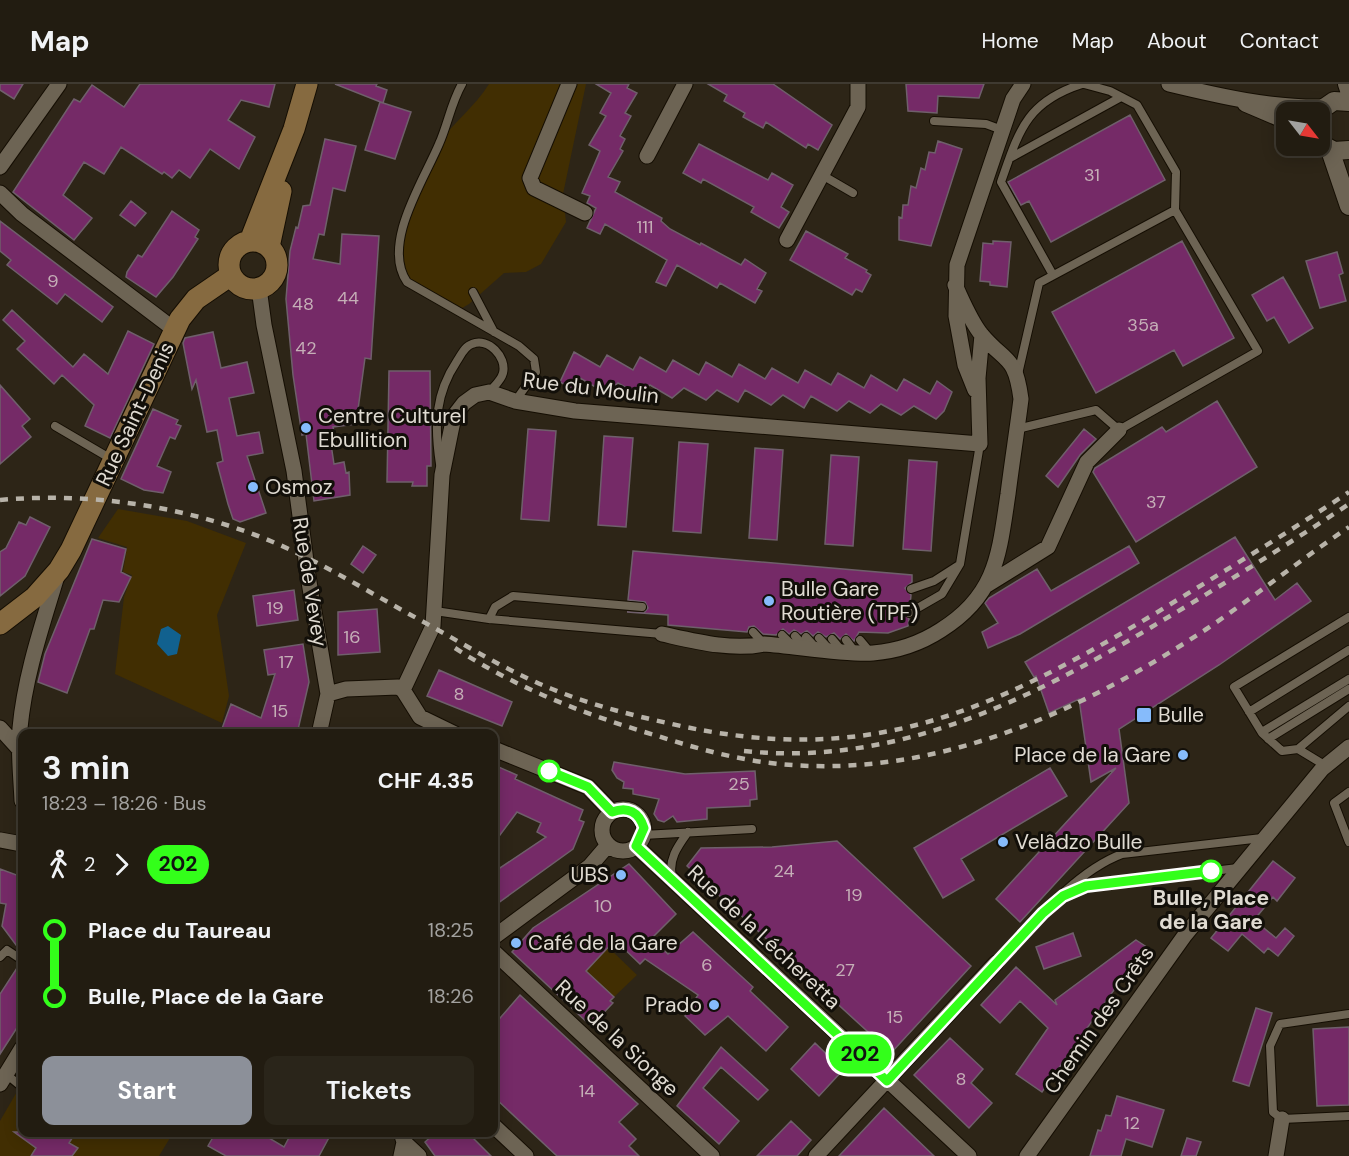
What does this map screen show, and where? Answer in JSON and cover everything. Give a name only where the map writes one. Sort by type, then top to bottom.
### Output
[{"type":"main road","points":[[260,244],[307,84]]},
{"type":"main road","points":[[260,244],[277,261],[276,271],[272,279],[258,288],[243,287],[231,275],[229,266],[234,251],[260,244]]},
{"type":"main road","name":"Rue Saint-Denis","points":[[0,624],[35,597],[59,570],[185,311],[196,299],[231,275]]},
{"type":"street","points":[[0,167],[59,84]]},
{"type":"street","points":[[569,84],[530,178],[534,189],[585,213]]},
{"type":"street","points":[[647,156],[685,84]]},
{"type":"street","points":[[787,240],[858,107],[858,84]]},
{"type":"street","points":[[978,397],[966,365],[960,336],[955,285],[963,240],[1013,99],[1023,84]]},
{"type":"street","points":[[1169,84],[1234,99],[1276,105]]},
{"type":"street","points":[[1324,102],[1331,84]]},
{"type":"street","points":[[1347,84],[1349,90]]},
{"type":"street","points":[[1234,99],[1276,117]]},
{"type":"street","points":[[1330,104],[1338,100],[1349,102]]},
{"type":"street","points":[[1330,147],[1349,150]]},
{"type":"street","points":[[1329,156],[1349,206]]},
{"type":"street","points":[[0,193],[22,214],[175,330]]},
{"type":"street","points":[[662,634],[702,632],[812,643],[908,646],[931,636],[966,613],[987,585],[1000,549],[1021,399],[1018,376],[1008,358],[982,335],[967,313],[955,285]]},
{"type":"street","name":"Rue de Vevey","points":[[258,288],[294,471],[308,576],[328,693],[320,729]]},
{"type":"street","points":[[980,444],[981,419],[978,397],[982,335]]},
{"type":"street","points":[[403,690],[431,632],[435,611],[442,475],[454,416],[464,403],[475,395],[489,392]]},
{"type":"street","name":"Rue du Moulin","points":[[489,392],[515,401],[575,411],[980,444]]},
{"type":"street","points":[[987,585],[1048,547],[1087,462],[1119,430]]},
{"type":"street","name":"Rue Saint-Denis","points":[[22,729],[31,659],[59,570]]},
{"type":"street","points":[[328,693],[346,689],[394,687],[403,690],[420,717],[445,729]]},
{"type":"street","points":[[0,728],[18,748]]},
{"type":"street","name":"Chemin des Crêts","points":[[1028,1156],[1185,935],[1326,766],[1349,747]]},
{"type":"street","points":[[498,751],[588,787],[612,812]]},
{"type":"street","points":[[626,809],[633,811],[642,821],[640,841],[619,851],[608,845],[602,828],[612,812],[626,809]]},
{"type":"street","points":[[0,840],[18,843]]},
{"type":"street","name":"Rue de la Lécheretta","points":[[640,841],[673,881],[969,1156]]},
{"type":"street","points":[[498,934],[590,866],[608,845]]},
{"type":"street","name":"Rue de la Sionge","points":[[498,956],[712,1156]]},
{"type":"street","points":[[816,1156],[996,963]]},
{"type":"street","points":[[3,1079],[18,1055]]},
{"type":"street","points":[[1276,1156],[1282,1119]]},
{"type":"street","points":[[498,1130],[526,1156]]},
{"type":"street","points":[[402,1144],[419,1156]]},
{"type":"lane","points":[[462,84],[456,94],[440,143],[404,217],[399,267],[407,282],[528,352],[537,366],[530,383],[515,401]]},
{"type":"lane","points":[[1017,429],[1096,410],[1119,430],[1258,351],[1175,210],[1176,172],[1137,105],[1083,84],[1059,92],[1036,108],[1016,138],[1001,182],[1053,275]]},
{"type":"lane","points":[[1010,158],[1121,97]]},
{"type":"lane","points":[[934,120],[986,124],[1002,130]]},
{"type":"lane","points":[[822,175],[853,193]]},
{"type":"lane","points":[[1018,376],[1039,283],[1175,210]]},
{"type":"lane","points":[[474,292],[495,333]]},
{"type":"lane","points":[[442,475],[438,447],[437,404],[450,373],[468,346],[474,342],[482,342],[496,350],[504,364],[498,382],[489,392]]},
{"type":"lane","points":[[55,426],[114,460]]},
{"type":"lane","points":[[909,613],[942,594],[960,564],[980,444]]},
{"type":"lane","points":[[911,589],[934,581],[960,564]]},
{"type":"lane","points":[[489,619],[495,607],[513,596],[642,607]]},
{"type":"lane","points":[[435,611],[489,619],[662,634]]},
{"type":"lane","points":[[1349,617],[1233,687],[1262,732],[1282,751],[1298,749],[1349,706]]},
{"type":"lane","points":[[1249,712],[1349,650]]},
{"type":"lane","points":[[1262,732],[1349,679]]},
{"type":"lane","points":[[1268,739],[1349,688]]},
{"type":"lane","points":[[1298,749],[1326,766]]},
{"type":"lane","points":[[1349,792],[1334,803],[1349,842]]},
{"type":"lane","points":[[640,841],[688,832],[752,829]]},
{"type":"lane","points":[[673,881],[670,869],[674,852],[688,832]]},
{"type":"lane","points":[[996,963],[1092,870],[1122,854],[1264,838]]},
{"type":"lane","points":[[1063,896],[1086,886],[1239,868]]},
{"type":"lane","points":[[0,957],[7,950],[18,957]]},
{"type":"lane","points":[[1349,1014],[1280,1024],[1270,1046],[1273,1112],[1282,1119],[1349,1116]]},
{"type":"lane","points":[[3,1079],[18,1085]]},
{"type":"shaded area","points":[[489,84],[586,84],[563,194],[566,222],[541,264],[526,272],[504,273],[469,304],[457,311],[422,292],[406,280],[400,266],[399,250],[408,211],[423,173],[439,144]]},
{"type":"shaded area","points":[[118,509],[187,521],[246,543],[217,615],[229,696],[222,723],[115,674],[124,597],[132,575],[123,572],[127,547],[98,538]]},
{"type":"shaded area","points":[[608,947],[637,975],[614,997],[586,971]]},
{"type":"shaded area","points":[[18,1090],[18,1137],[171,1137],[159,1156],[0,1156],[0,1121]]},
{"type":"water","points":[[168,626],[181,635],[177,654],[168,656],[157,644],[161,629]]},
{"type":"building","points":[[0,84],[23,84],[14,99],[0,90]]},
{"type":"building","points":[[140,84],[275,84],[269,107],[241,100],[228,120],[255,137],[239,169],[210,149],[190,178],[179,170],[172,178],[164,172],[162,174],[121,147],[104,174],[84,162],[63,195],[92,218],[74,240],[13,192],[74,99],[80,102],[92,85],[124,107]]},
{"type":"building","points":[[335,84],[377,84],[376,86],[387,90],[383,103]]},
{"type":"building","points":[[596,84],[629,84],[627,88],[637,93],[625,113],[631,116],[620,136],[625,139],[620,149],[623,151],[608,177],[620,182],[615,192],[662,218],[661,221],[670,229],[741,265],[745,259],[766,273],[757,289],[762,291],[755,303],[720,283],[717,288],[677,265],[666,286],[656,282],[667,260],[605,224],[600,234],[587,228],[596,208],[587,203],[590,196],[582,193],[600,151],[589,145],[606,116],[600,113],[611,93]]},
{"type":"building","points":[[708,84],[773,84],[832,125],[818,150],[808,144],[806,148],[766,122],[763,128],[743,117],[745,113],[724,101],[727,95]]},
{"type":"building","points":[[906,84],[984,84],[979,98],[938,96],[937,113],[908,111]]},
{"type":"building","points":[[380,102],[411,112],[395,159],[365,150]]},
{"type":"building","points":[[1130,115],[1165,180],[1051,242],[1029,201],[1021,205],[1008,182]]},
{"type":"building","points":[[325,139],[356,146],[345,191],[333,188],[324,235],[319,234],[313,259],[340,264],[342,234],[379,236],[371,359],[365,358],[356,424],[333,427],[334,431],[329,431],[334,464],[344,462],[346,473],[349,472],[350,495],[314,501],[306,434],[302,435],[293,375],[286,299],[290,251],[303,206],[310,205]]},
{"type":"building","points":[[938,141],[962,149],[931,246],[899,240],[899,217],[902,218],[903,205],[908,205],[911,186],[916,188],[921,168],[925,170],[929,152],[935,153]]},
{"type":"building","points":[[699,144],[768,180],[772,173],[793,185],[781,207],[789,212],[779,228],[751,212],[754,207],[703,179],[701,183],[683,173]]},
{"type":"building","points":[[131,201],[146,213],[135,226],[120,215]]},
{"type":"building","points":[[172,211],[199,230],[195,237],[198,239],[173,277],[156,297],[126,277],[138,255],[142,257]]},
{"type":"building","points":[[0,221],[113,307],[102,322],[65,294],[57,304],[7,265],[11,260],[0,251]]},
{"type":"building","points":[[806,231],[848,254],[845,258],[867,270],[866,272],[871,275],[862,292],[856,289],[852,295],[790,260]]},
{"type":"building","points":[[993,241],[1011,242],[1007,287],[980,281],[983,243],[993,244]]},
{"type":"building","points":[[1182,241],[1234,338],[1183,366],[1174,350],[1096,393],[1052,312]]},
{"type":"building","points":[[1337,252],[1343,273],[1339,275],[1346,301],[1320,308],[1306,261]]},
{"type":"building","points":[[1283,277],[1313,328],[1289,343],[1274,317],[1267,321],[1252,295]]},
{"type":"building","points":[[12,310],[73,367],[84,354],[108,374],[128,331],[154,344],[110,438],[85,426],[94,405],[62,375],[54,384],[17,349],[25,341],[3,320]]},
{"type":"building","points":[[213,332],[221,368],[247,362],[254,393],[229,398],[237,436],[259,432],[263,453],[247,456],[266,513],[240,522],[233,519],[217,463],[223,461],[217,430],[207,432],[196,380],[192,389],[183,343],[185,338]]},
{"type":"building","points":[[574,352],[600,367],[607,355],[633,370],[640,357],[666,372],[673,360],[699,375],[706,362],[732,377],[739,364],[765,379],[772,368],[798,383],[805,370],[831,385],[838,373],[864,388],[871,375],[897,391],[904,379],[930,394],[937,381],[952,392],[944,411],[936,419],[914,406],[901,415],[881,404],[870,413],[849,401],[837,411],[811,396],[804,408],[783,395],[771,405],[745,390],[738,402],[717,390],[706,400],[684,388],[672,398],[650,385],[639,395],[618,383],[606,393],[580,378],[574,390],[560,382]]},
{"type":"building","points":[[389,371],[430,371],[431,466],[427,466],[427,486],[412,486],[413,482],[387,482]]},
{"type":"building","points":[[0,385],[30,419],[22,426],[31,437],[0,464]]},
{"type":"building","points":[[1217,401],[1257,467],[1136,542],[1093,472],[1095,468],[1162,427],[1166,432]]},
{"type":"building","points":[[153,409],[178,420],[176,424],[181,426],[175,439],[170,437],[157,466],[171,472],[163,493],[144,490],[121,479]]},
{"type":"building","points":[[528,429],[556,431],[549,521],[521,519]]},
{"type":"building","points":[[1084,429],[1096,439],[1080,455],[1058,487],[1046,476]]},
{"type":"building","points":[[604,436],[633,438],[626,527],[598,525]]},
{"type":"building","points":[[679,442],[708,444],[701,533],[673,531]]},
{"type":"building","points":[[755,448],[783,450],[777,540],[749,538]]},
{"type":"building","points":[[831,455],[859,457],[853,546],[825,544]]},
{"type":"building","points":[[909,460],[937,462],[931,551],[903,549]]},
{"type":"building","points":[[30,517],[50,527],[25,576],[0,596],[0,552],[6,548],[19,522],[26,525]]},
{"type":"building","points":[[1235,537],[1275,600],[1297,583],[1311,601],[1219,665],[1119,729],[1129,803],[1020,922],[996,899],[1116,768],[1091,782],[1079,699],[1049,713],[1036,676],[1034,677],[1025,662]]},
{"type":"building","points":[[92,539],[126,549],[121,572],[131,577],[119,602],[103,600],[94,629],[90,629],[67,693],[38,682],[45,654]]},
{"type":"building","points":[[363,546],[376,555],[363,573],[351,564]]},
{"type":"building","points":[[1129,546],[1139,563],[1020,634],[988,648],[982,632],[998,623],[985,603],[989,598],[1037,569],[1051,591]]},
{"type":"building","name":"Bulle Gare Routière (TPF)","points":[[633,551],[912,575],[912,582],[905,588],[911,595],[910,606],[903,612],[909,619],[908,626],[888,633],[859,632],[854,641],[846,634],[840,639],[834,633],[826,637],[818,632],[813,636],[807,631],[801,634],[794,630],[789,634],[783,629],[776,635],[763,634],[754,626],[749,627],[747,632],[668,625],[668,615],[627,612],[644,613],[648,608],[645,602],[628,600]]},
{"type":"building","points":[[294,590],[298,620],[257,626],[253,596]]},
{"type":"building","points":[[377,609],[380,652],[338,655],[338,612]]},
{"type":"building","points":[[303,644],[309,682],[298,729],[222,729],[231,704],[261,718],[275,674],[268,675],[264,650]]},
{"type":"building","points":[[439,670],[512,702],[502,726],[427,696]]},
{"type":"building","points":[[614,762],[685,774],[755,771],[757,799],[750,800],[750,806],[707,808],[707,819],[677,822],[673,816],[664,822],[658,820],[654,814],[659,799],[633,794],[633,789],[623,788],[624,782],[617,778],[612,770]]},
{"type":"building","points":[[498,767],[517,775],[515,779],[583,810],[579,820],[584,822],[573,849],[498,903],[498,869],[546,837],[537,832],[541,823],[517,812],[498,838]]},
{"type":"building","points":[[1050,768],[1067,796],[961,859],[974,880],[943,898],[914,848]]},
{"type":"building","points":[[837,841],[971,966],[891,1053],[687,866],[701,848],[772,847]]},
{"type":"building","points":[[1273,861],[1295,878],[1277,901],[1273,897],[1254,920],[1276,938],[1285,928],[1294,936],[1278,956],[1268,948],[1264,953],[1242,934],[1228,951],[1211,938]]},
{"type":"building","points":[[629,864],[676,914],[651,939],[668,954],[693,932],[753,987],[750,991],[788,1027],[766,1051],[728,1016],[705,1035],[685,1016],[698,995],[645,959],[640,964],[615,940],[586,971],[614,997],[610,1001],[613,1003],[591,1026],[512,952],[533,928]]},
{"type":"building","points":[[0,869],[18,876],[18,948],[2,926],[6,904],[0,903]]},
{"type":"building","points":[[1073,933],[1081,956],[1044,969],[1036,947]]},
{"type":"building","points":[[1136,940],[1145,946],[1042,1092],[1016,1074],[1048,1028],[1020,1001],[1000,1023],[981,1005],[1016,967],[1057,1005],[1055,1000]]},
{"type":"building","points":[[18,967],[18,1026],[0,1054],[0,994]]},
{"type":"building","points":[[520,995],[638,1104],[619,1122],[636,1139],[629,1146],[639,1156],[557,1156],[498,1101],[498,1020]]},
{"type":"building","points":[[1256,1008],[1272,1013],[1249,1086],[1233,1081]]},
{"type":"building","points":[[1349,1027],[1349,1105],[1317,1106],[1313,1029]]},
{"type":"building","points":[[950,1038],[983,1069],[971,1083],[992,1103],[969,1128],[914,1075]]},
{"type":"building","points":[[815,1043],[843,1070],[819,1096],[791,1069]]},
{"type":"building","points":[[721,1047],[768,1090],[758,1100],[721,1067],[703,1088],[739,1121],[719,1144],[677,1106]]},
{"type":"building","points":[[1117,1096],[1164,1110],[1152,1147],[1126,1139],[1121,1156],[1090,1156],[1098,1130],[1101,1131],[1106,1115],[1111,1116]]},
{"type":"building","points":[[884,1108],[934,1156],[839,1156]]},
{"type":"building","points":[[791,1121],[811,1140],[797,1156],[757,1156]]},
{"type":"building","points":[[21,1137],[73,1137],[69,1143],[78,1148],[72,1156],[31,1156],[36,1148]]},
{"type":"building","points":[[213,1137],[267,1137],[284,1147],[289,1137],[329,1137],[319,1156],[226,1156],[208,1146]]},
{"type":"building","points":[[430,1137],[472,1137],[491,1156],[435,1156],[425,1142]]},
{"type":"building","points":[[1187,1138],[1201,1142],[1196,1156],[1181,1156]]},
{"type":"railway","points":[[0,500],[35,498],[104,500],[139,504],[207,519],[273,542],[308,558],[497,663],[567,695],[672,724],[743,736],[807,740],[868,735],[926,722],[982,703],[1038,678],[1156,613],[1349,492]]},
{"type":"railway","points":[[744,751],[801,753],[856,748],[909,738],[1012,701],[1063,677],[1160,622],[1349,504]]},
{"type":"railway","points":[[455,648],[503,676],[553,700],[631,728],[697,748],[763,762],[823,766],[881,763],[939,753],[995,736],[1050,715],[1103,690],[1205,630],[1349,527]]},
{"type":"bus line","name":"202","points":[[549,771],[588,787],[612,812],[626,809],[638,815],[644,828],[641,841],[636,846],[887,1081],[1043,913],[1063,896],[1086,886],[1211,871]]},
{"type":"place","name":"Centre Culturel Ebullition","points":[[306,428]]},
{"type":"place","name":"Osmoz","points":[[253,487]]},
{"type":"place","name":"Bulle Gare Routière (TPF)","points":[[769,601]]},
{"type":"place","name":"Bulle","points":[[1144,715]]},
{"type":"place","name":"Place de la Gare","points":[[1183,755]]},
{"type":"place","name":"Velâdzo Bulle","points":[[1003,842]]},
{"type":"place","name":"Bulle, Place de la Gare","points":[[1211,871]]},
{"type":"place","name":"UBS","points":[[621,875]]},
{"type":"place","name":"Café de la Gare","points":[[516,943]]},
{"type":"place","name":"Prado","points":[[714,1005]]}]
